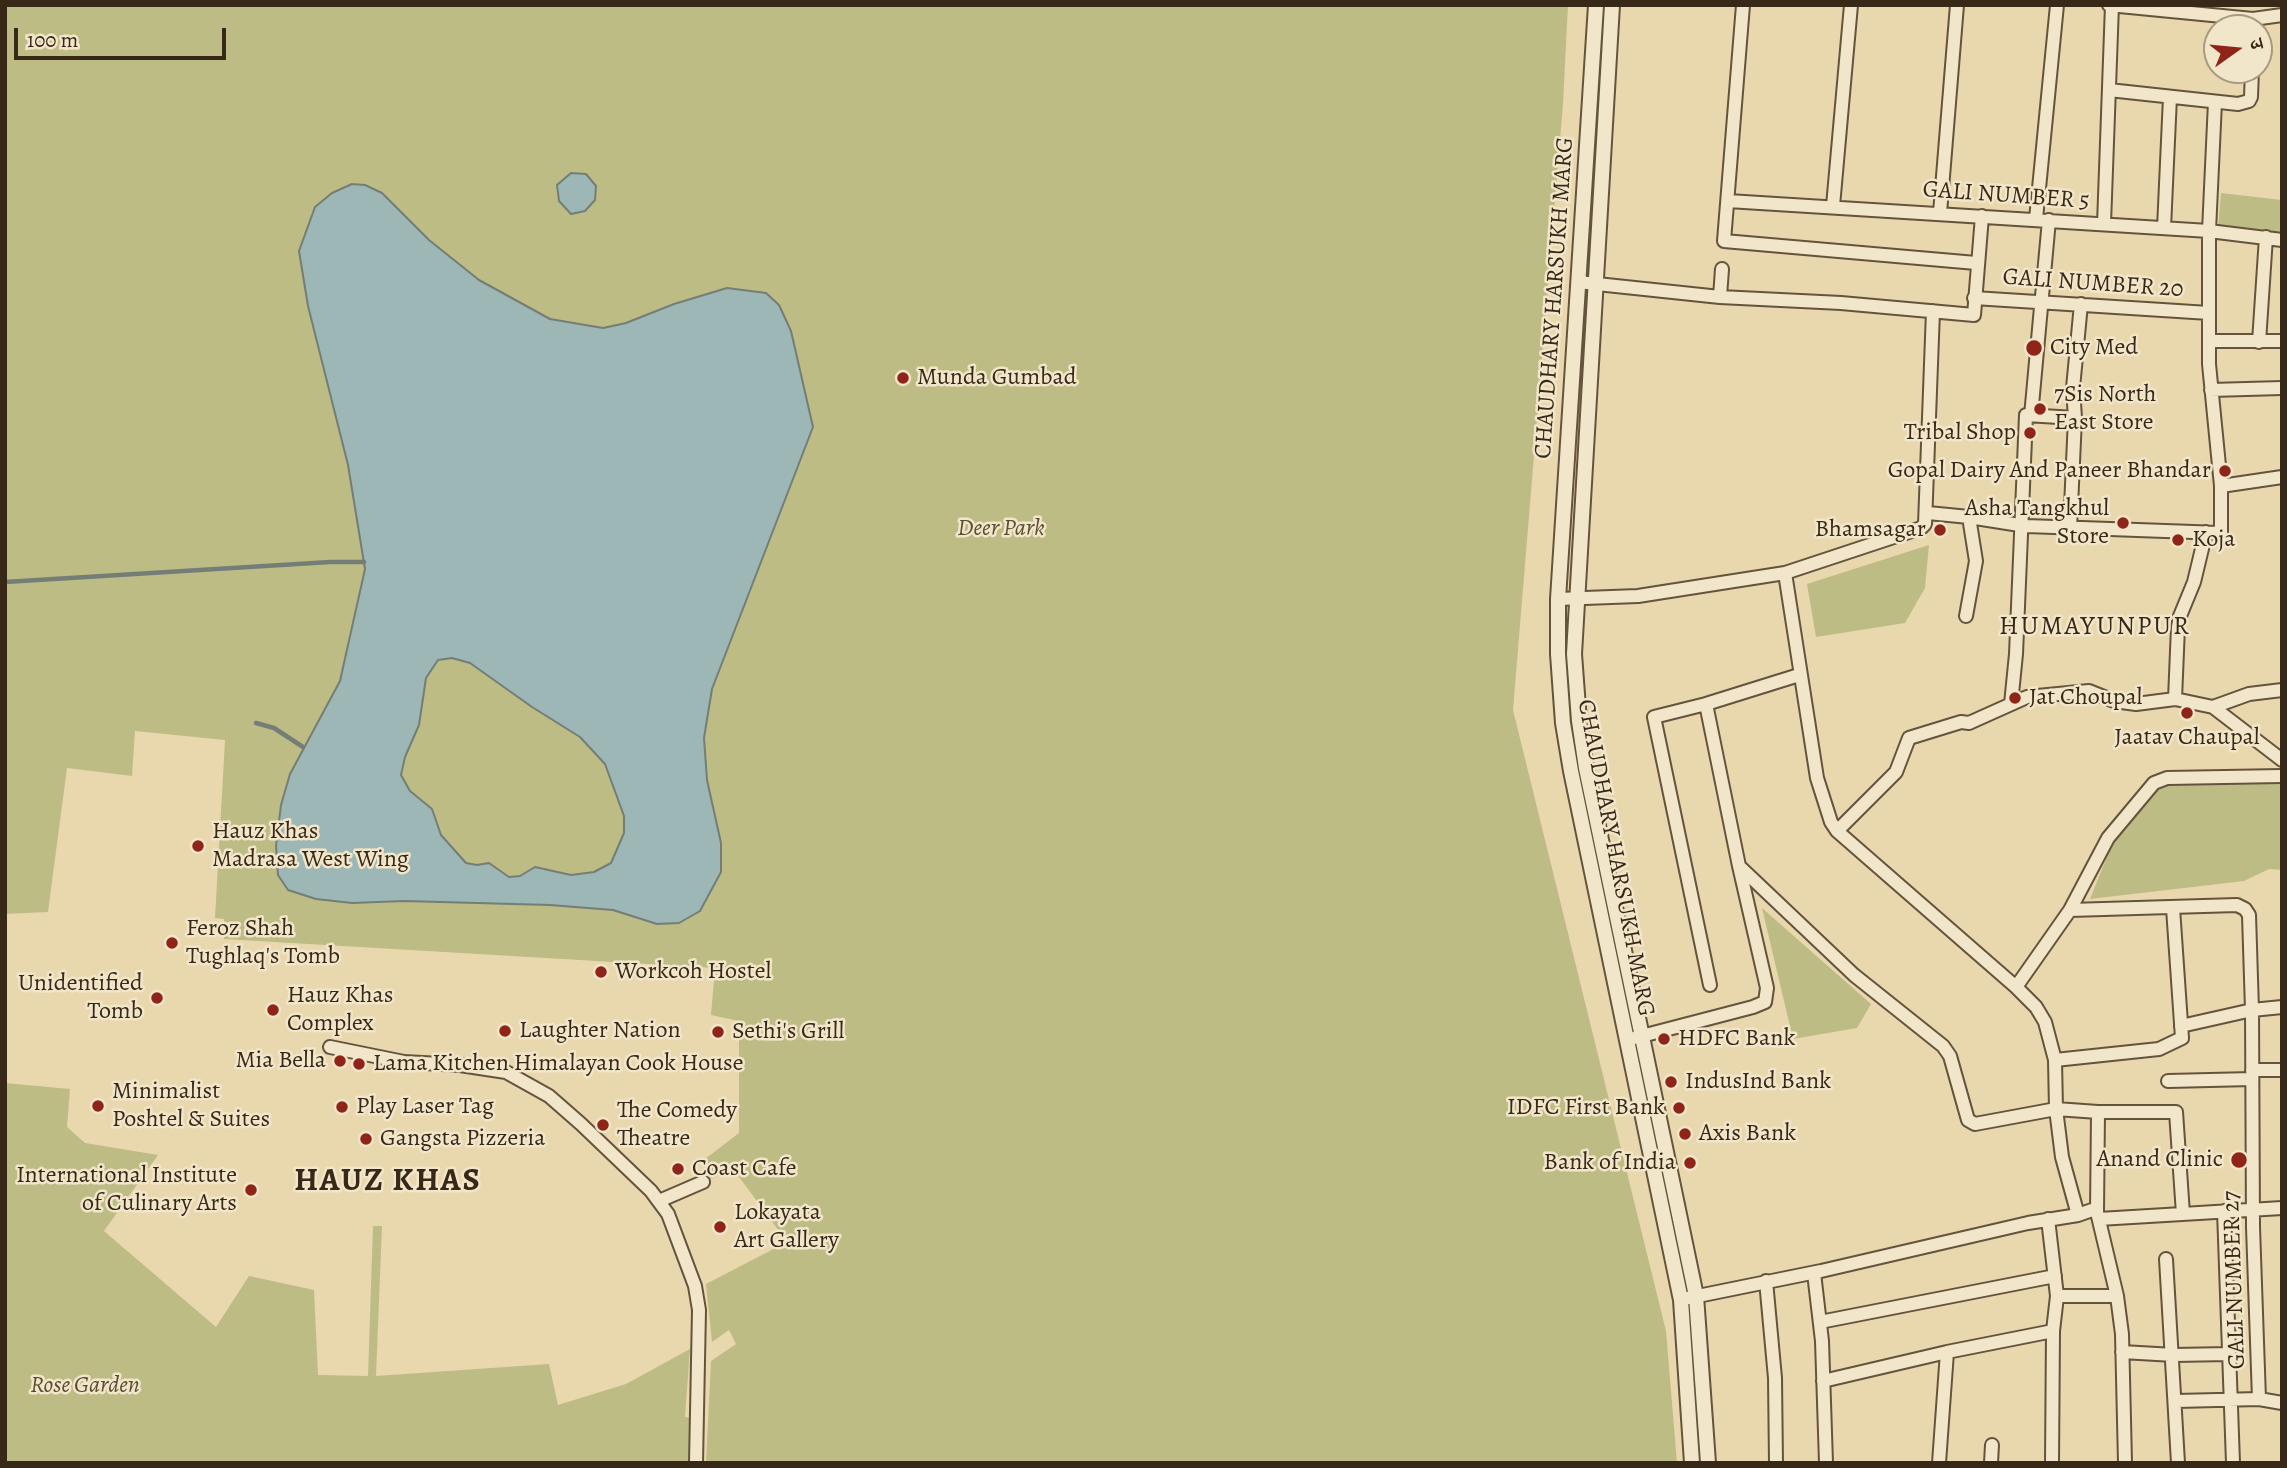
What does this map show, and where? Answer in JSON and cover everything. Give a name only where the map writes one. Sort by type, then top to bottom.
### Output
[{"type":"street","name":"CHAUDHARY HARSUKH MARG","points":[[1596,5],[1558,599],[1558,654],[1563,723],[1571,771],[1681,1300],[1692,1463]]},
{"type":"street","name":"CHAUDHARY HARSUKH MARG","points":[[1612,5],[1613,69],[1594,283],[1574,654],[1586,768],[1696,1296],[1704,1382],[1707,1463]]},
{"type":"street","points":[[1743,5],[1724,241],[1976,263]]},
{"type":"street","points":[[1833,206],[1851,5]]},
{"type":"street","points":[[1940,213],[1957,5]]},
{"type":"street","points":[[2031,416],[2042,301],[2043,220],[2057,5]]},
{"type":"street","points":[[2104,224],[2111,5],[2203,17]]},
{"type":"street","points":[[1591,68],[1613,69]]},
{"type":"street","points":[[2109,90],[2238,104],[2249,101],[2251,84]]},
{"type":"street","points":[[2164,228],[2170,97]]},
{"type":"street","points":[[1928,513],[2021,526],[2221,533],[2221,486],[2209,341],[2209,230],[2215,102]]},
{"type":"street","name":"GALI NUMBER 5","points":[[1728,201],[2209,230],[2282,240]]},
{"type":"street","points":[[1578,282],[1720,297],[1973,315],[1982,216]]},
{"type":"street","points":[[2259,342],[2266,237]]},
{"type":"street","points":[[1720,297],[1722,269]]},
{"type":"street","name":"GALI NUMBER 20","points":[[1974,298],[2209,313]]},
{"type":"street","points":[[2070,529],[2076,418],[2073,388],[2081,304]]},
{"type":"street","points":[[1558,599],[1638,596],[1785,573],[1921,528],[1926,524],[1928,513],[1933,311]]},
{"type":"street","points":[[2209,341],[2282,341]]},
{"type":"street","points":[[2211,390],[2282,388]]},
{"type":"street","points":[[2011,704],[2016,654],[2026,415],[2076,418]]},
{"type":"street","points":[[2221,486],[2282,477]]},
{"type":"street","points":[[1966,616],[1976,561],[1969,517]]},
{"type":"street","points":[[2175,699],[2180,616],[2194,582],[2206,532]]},
{"type":"street","points":[[1785,573],[1799,675],[1817,779],[1826,812],[1838,831],[2016,986],[2036,1007],[2045,1022],[2055,1060],[2056,1109],[2063,1157],[2078,1214]]},
{"type":"street","points":[[1710,985],[1654,717],[1799,675]]},
{"type":"street","points":[[2213,707],[2249,694],[2282,690]]},
{"type":"street","points":[[1838,831],[1896,772],[1909,738],[1961,722],[1969,723],[2027,696],[2090,691],[2114,701],[2136,704],[2175,699],[2213,707],[2282,760]]},
{"type":"street","points":[[1626,1040],[1765,1002],[1767,988],[1706,704]]},
{"type":"street","points":[[2016,986],[2070,910],[2108,838],[2154,783],[2167,778],[2282,776]]},
{"type":"street","points":[[1739,866],[1854,975],[1943,1046],[1951,1056],[1966,1117],[1971,1123],[2056,1109],[2176,1112],[2183,1214]]},
{"type":"street","name":"GALI NUMBER 27","points":[[2173,908],[2237,905],[2249,915],[2259,1399]]},
{"type":"street","points":[[2055,1060],[2159,1049],[2182,1038],[2173,908],[2070,910]]},
{"type":"street","points":[[2181,1026],[2252,1010],[2282,1007]]},
{"type":"street","points":[[330,1047],[404,1062],[460,1065],[506,1072],[549,1096],[659,1201],[668,1214],[695,1286],[699,1310],[696,1463]]},
{"type":"street","points":[[2168,1081],[2282,1070]]},
{"type":"street","points":[[2098,1112],[2098,1216],[2116,1296],[2122,1352],[2125,1463]]},
{"type":"street","points":[[659,1201],[703,1182]]},
{"type":"street","points":[[1681,1300],[2092,1210],[2098,1216],[2282,1208]]},
{"type":"street","points":[[2224,1211],[2233,1463]]},
{"type":"street","points":[[2048,1219],[2057,1296],[2053,1331],[2052,1463]]},
{"type":"street","points":[[2166,1259],[2174,1355],[2178,1463]]},
{"type":"street","points":[[1814,1273],[1820,1322],[1826,1463]]},
{"type":"street","points":[[1820,1322],[2055,1276]]},
{"type":"street","points":[[1766,1282],[1775,1378],[1776,1463]]},
{"type":"street","points":[[2057,1296],[2116,1296]]},
{"type":"street","points":[[1823,1381],[2053,1331]]},
{"type":"street","points":[[1939,1463],[1947,1352]]},
{"type":"street","points":[[2122,1352],[2229,1354]]},
{"type":"street","points":[[2176,1401],[2259,1399],[2282,1403]]},
{"type":"street","points":[[1991,1463],[1992,1445]]},
{"type":"green space","name":"Deer Park","points":[[5,5],[1568,5],[1563,104],[1513,710],[1666,1331],[1677,1463],[706,1463],[711,1361],[736,1344],[729,1330],[712,1342],[706,1284],[787,1242],[734,1170],[706,1180],[705,1159],[739,1133],[739,1021],[711,1015],[715,968],[224,939],[224,919],[215,918],[225,740],[135,731],[132,776],[67,768],[48,912],[5,914]]},
{"type":"green space","points":[[2221,193],[2282,200],[2282,237],[2218,228]]},
{"type":"green space","points":[[1929,545],[1925,588],[1905,623],[1816,637],[1807,584]]},
{"type":"green space","points":[[2282,780],[2282,870],[2269,869],[2244,881],[2090,899],[2112,844],[2154,792],[2174,782]]},
{"type":"green space","points":[[1762,908],[1871,1004],[1857,1028],[1793,1039]]},
{"type":"green space","name":"Rose Garden","points":[[5,1083],[70,1089],[67,1127],[85,1143],[158,1155],[104,1231],[216,1327],[249,1276],[314,1290],[318,1375],[368,1376],[373,1226],[382,1226],[376,1376],[549,1364],[558,1405],[626,1384],[690,1349],[685,1417],[693,1418],[689,1463],[5,1463]]},
{"type":"water","points":[[571,173],[586,174],[596,186],[595,200],[585,211],[571,214],[559,201],[557,185]]},
{"type":"water","points":[[352,184],[365,185],[382,193],[429,240],[479,280],[550,319],[603,328],[626,323],[674,304],[727,288],[766,293],[779,305],[791,331],[813,427],[712,689],[704,738],[707,780],[721,843],[721,872],[700,911],[679,923],[657,924],[613,910],[550,905],[404,901],[352,903],[316,899],[288,890],[278,875],[276,846],[281,805],[290,774],[340,681],[365,569],[348,465],[308,306],[299,251],[315,207],[332,193]],"holes":[[[452,658],[470,663],[580,737],[605,764],[624,816],[624,833],[611,863],[594,872],[571,875],[535,867],[520,876],[509,877],[489,863],[466,863],[441,835],[432,809],[410,791],[401,775],[405,757],[419,725],[426,678],[438,660]]]},
{"type":"waterway","points":[[5,582],[364,562]]},
{"type":"waterway","points":[[256,723],[274,728],[303,747]]},
{"type":"place","name":"City Med","points":[[2034,348]]},
{"type":"place","name":"Munda Gumbad","points":[[903,378]]},
{"type":"place","name":"7Sis North East Store","points":[[2040,409]]},
{"type":"place","name":"Tribal Shop","points":[[2030,433]]},
{"type":"place","name":"Gopal Dairy And Paneer Bhandar","points":[[2225,471]]},
{"type":"place","name":"Asha Tangkhul Store","points":[[2123,523]]},
{"type":"place","name":"Bhamsagar","points":[[1940,530]]},
{"type":"place","name":"Koja","points":[[2178,540]]},
{"type":"place","name":"Jat Choupal","points":[[2015,698]]},
{"type":"place","name":"Jaatav Chaupal","points":[[2187,713]]},
{"type":"place","name":"Hauz Khas Madrasa West Wing","points":[[198,846]]},
{"type":"place","name":"Feroz Shah Tughlaq's Tomb","points":[[172,943]]},
{"type":"place","name":"Workcoh Hostel","points":[[601,972]]},
{"type":"place","name":"Unidentified Tomb","points":[[157,998]]},
{"type":"place","name":"Hauz Khas Complex","points":[[273,1010]]},
{"type":"place","name":"Laughter Nation","points":[[505,1031]]},
{"type":"place","name":"Sethi's Grill","points":[[718,1032]]},
{"type":"place","name":"HDFC Bank","points":[[1664,1039]]},
{"type":"place","name":"Mia Bella","points":[[340,1061]]},
{"type":"place","name":"Lama Kitchen Himalayan Cook House","points":[[359,1064]]},
{"type":"place","name":"IndusInd Bank","points":[[1671,1082]]},
{"type":"place","name":"Minimalist Poshtel & Suites","points":[[98,1106]]},
{"type":"place","name":"Play Laser Tag","points":[[342,1107]]},
{"type":"place","name":"IDFC First Bank","points":[[1679,1108]]},
{"type":"place","name":"The Comedy Theatre","points":[[603,1125]]},
{"type":"place","name":"Axis Bank","points":[[1685,1134]]},
{"type":"place","name":"Gangsta Pizzeria","points":[[366,1139]]},
{"type":"place","name":"Anand Clinic","points":[[2239,1160]]},
{"type":"place","name":"Bank of India","points":[[1690,1163]]},
{"type":"place","name":"Coast Cafe","points":[[678,1169]]},
{"type":"place","name":"International Institute of Culinary Arts","points":[[251,1190]]},
{"type":"place","name":"Lokayata Art Gallery","points":[[720,1227]]},
{"type":"district","name":"HUMAYUNPUR","points":[[2095,628]]},
{"type":"district","name":"HAUZ KHAS","points":[[388,1182]]}]
